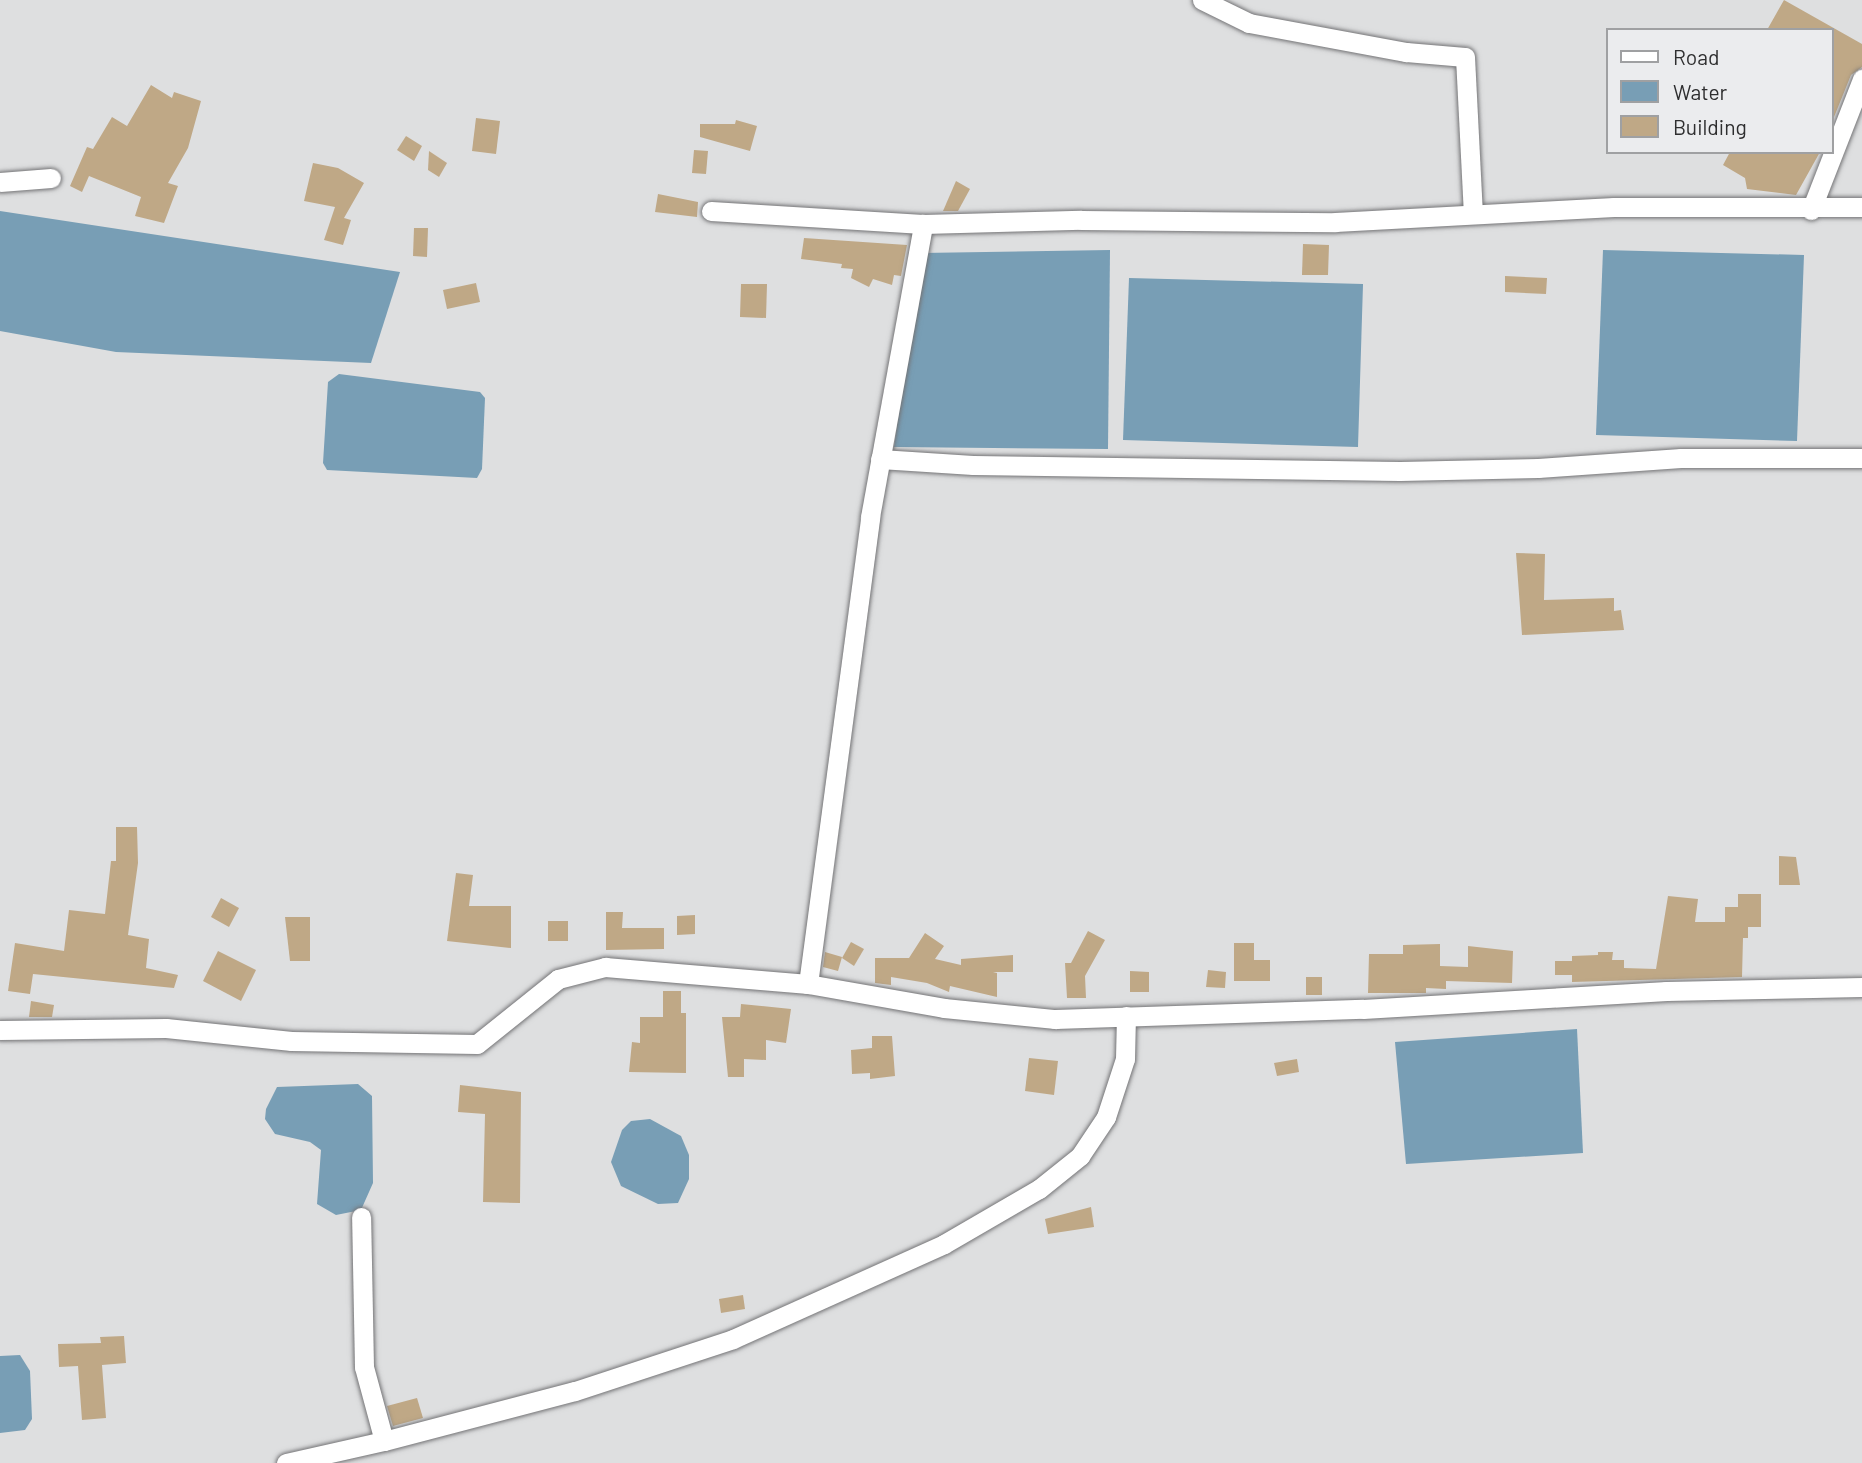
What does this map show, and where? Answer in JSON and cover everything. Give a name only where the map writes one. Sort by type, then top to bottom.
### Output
[{"type":"street","points":[[1202,0],[1249,23],[1406,52],[1465,57],[1473,213]]},
{"type":"street","points":[[1834,150],[1862,79]]},
{"type":"street","points":[[1811,209],[1833,154]]},
{"type":"street","points":[[0,182],[51,178]]},
{"type":"street","points":[[711,211],[923,224],[1081,220],[1335,222],[1614,207],[1862,207]]},
{"type":"street","points":[[808,984],[880,459],[923,224]]},
{"type":"street","points":[[880,459],[973,465],[1400,471],[1538,468],[1681,458],[1862,458]]},
{"type":"street","points":[[0,1030],[166,1028],[291,1041],[477,1044],[511,1020],[544,988],[579,970],[605,967],[808,984],[1006,1016],[1126,1016],[1363,1009],[1666,991],[1862,987]]},
{"type":"street","points":[[286,1463],[384,1441],[575,1391],[733,1339],[956,1237],[1039,1189],[1080,1156],[1110,1106],[1125,1059],[1126,1016]]},
{"type":"street","points":[[361,1217],[364,1367],[384,1441]]},
{"type":"water","points":[[0,211],[400,272],[371,363],[116,352],[0,331]]},
{"type":"water","points":[[1110,250],[1108,449],[894,447],[921,253]]},
{"type":"water","points":[[1603,250],[1804,255],[1797,441],[1596,435]]},
{"type":"water","points":[[1129,278],[1363,284],[1358,447],[1123,440]]},
{"type":"water","points":[[339,374],[480,392],[485,398],[482,469],[477,478],[327,470],[323,463],[328,382]]},
{"type":"water","points":[[1577,1029],[1583,1153],[1406,1164],[1395,1042]]},
{"type":"water","points":[[358,1084],[372,1096],[373,1183],[361,1210],[336,1215],[317,1204],[321,1150],[310,1142],[275,1134],[265,1119],[266,1109],[277,1087]]},
{"type":"water","points":[[650,1119],[681,1136],[689,1155],[689,1179],[678,1203],[658,1204],[621,1186],[611,1162],[622,1130],[631,1121]]},
{"type":"water","points":[[20,1355],[30,1371],[32,1419],[25,1430],[0,1433],[0,1356]]},
{"type":"building","points":[[1784,0],[1834,28],[1768,28]]},
{"type":"building","points":[[1834,28],[1862,44],[1862,67],[1851,75],[1834,117]]},
{"type":"building","points":[[151,85],[172,98],[174,92],[201,101],[188,148],[168,183],[178,186],[164,223],[135,216],[141,197],[89,176],[82,192],[70,186],[87,147],[93,149],[112,117],[127,126]]},
{"type":"building","points":[[476,118],[500,121],[496,154],[472,151]]},
{"type":"building","points":[[736,120],[757,126],[750,151],[700,137],[700,124],[735,124]]},
{"type":"building","points":[[406,136],[422,146],[414,161],[397,150]]},
{"type":"building","points":[[694,150],[708,151],[706,174],[692,173]]},
{"type":"building","points":[[429,151],[447,163],[439,177],[428,170]]},
{"type":"building","points":[[1729,154],[1819,154],[1796,195],[1747,189],[1745,178],[1723,165]]},
{"type":"building","points":[[313,163],[338,168],[364,183],[344,218],[351,220],[343,245],[324,240],[335,207],[304,201]]},
{"type":"building","points":[[956,181],[970,189],[958,211],[943,211]]},
{"type":"building","points":[[658,194],[698,202],[697,217],[655,212]]},
{"type":"building","points":[[414,228],[428,228],[427,257],[413,256]]},
{"type":"building","points":[[804,238],[907,245],[901,276],[894,275],[892,285],[873,279],[869,287],[851,278],[853,269],[841,268],[842,264],[801,259]]},
{"type":"building","points":[[1303,244],[1329,245],[1328,275],[1302,275]]},
{"type":"building","points":[[1505,276],[1547,278],[1546,294],[1505,292]]},
{"type":"building","points":[[476,283],[480,302],[447,309],[443,290]]},
{"type":"building","points":[[741,284],[767,284],[766,318],[740,317]]},
{"type":"building","points":[[1516,553],[1545,554],[1544,600],[1614,598],[1614,611],[1621,610],[1624,630],[1522,635]]},
{"type":"building","points":[[116,827],[137,827],[138,863],[128,935],[149,939],[146,968],[178,975],[174,988],[33,974],[30,994],[8,991],[15,943],[64,951],[69,910],[105,914],[111,861],[116,861]]},
{"type":"building","points":[[1779,856],[1796,857],[1800,885],[1779,885]]},
{"type":"building","points":[[456,873],[473,875],[469,906],[511,906],[511,948],[447,941]]},
{"type":"building","points":[[1738,894],[1761,894],[1761,927],[1748,927],[1748,938],[1743,938],[1742,977],[1572,982],[1572,975],[1555,975],[1555,961],[1572,961],[1572,956],[1598,955],[1598,952],[1613,952],[1612,960],[1624,960],[1624,968],[1656,969],[1668,896],[1698,899],[1695,922],[1725,922],[1725,907],[1738,907]]},
{"type":"building","points":[[221,898],[239,908],[229,927],[211,917]]},
{"type":"building","points":[[606,912],[623,912],[622,928],[664,928],[664,949],[606,950]]},
{"type":"building","points":[[695,915],[695,934],[677,935],[677,916]]},
{"type":"building","points":[[285,917],[310,917],[310,961],[290,961]]},
{"type":"building","points":[[548,921],[568,921],[568,941],[548,941]]},
{"type":"building","points":[[1088,931],[1105,940],[1085,976],[1086,998],[1067,998],[1065,963],[1071,963]]},
{"type":"building","points":[[925,933],[944,946],[935,959],[961,965],[961,959],[1013,955],[1013,972],[993,972],[997,973],[997,997],[950,986],[949,992],[927,983],[891,977],[891,985],[875,983],[875,958],[909,958]]},
{"type":"building","points":[[851,942],[864,949],[854,966],[842,958]]},
{"type":"building","points":[[1234,943],[1254,943],[1254,960],[1270,960],[1270,981],[1234,981]]},
{"type":"building","points":[[1440,944],[1440,966],[1468,967],[1468,946],[1513,951],[1512,983],[1446,981],[1446,989],[1426,988],[1426,993],[1368,993],[1369,954],[1403,954],[1403,945]]},
{"type":"building","points":[[218,951],[256,970],[241,1001],[203,981]]},
{"type":"building","points":[[825,952],[842,957],[838,971],[823,967]]},
{"type":"building","points":[[1208,970],[1226,972],[1225,988],[1206,987]]},
{"type":"building","points":[[1130,971],[1149,972],[1149,992],[1130,992]]},
{"type":"building","points":[[1306,977],[1322,977],[1322,995],[1306,995]]},
{"type":"building","points":[[663,991],[681,991],[681,1013],[686,1013],[686,1073],[629,1072],[632,1042],[640,1043],[640,1017],[663,1017]]},
{"type":"building","points":[[31,1001],[54,1005],[52,1017],[29,1017]]},
{"type":"building","points":[[741,1004],[791,1009],[786,1043],[766,1040],[766,1060],[744,1059],[744,1077],[728,1077],[722,1017],[740,1017]]},
{"type":"building","points":[[872,1036],[892,1036],[895,1076],[870,1079],[870,1073],[852,1074],[851,1050],[872,1048]]},
{"type":"building","points":[[1029,1058],[1058,1061],[1054,1095],[1025,1091]]},
{"type":"building","points":[[1297,1059],[1299,1072],[1277,1076],[1274,1063]]},
{"type":"building","points":[[460,1085],[521,1092],[520,1203],[483,1202],[485,1114],[458,1112]]},
{"type":"building","points":[[1091,1207],[1094,1227],[1048,1234],[1045,1219]]},
{"type":"building","points":[[743,1295],[745,1309],[721,1313],[719,1299]]},
{"type":"building","points":[[124,1336],[126,1363],[102,1365],[106,1418],[82,1420],[78,1366],[59,1367],[58,1344],[101,1343],[100,1337]]},
{"type":"building","points":[[417,1398],[423,1418],[393,1426],[387,1406]]}]
